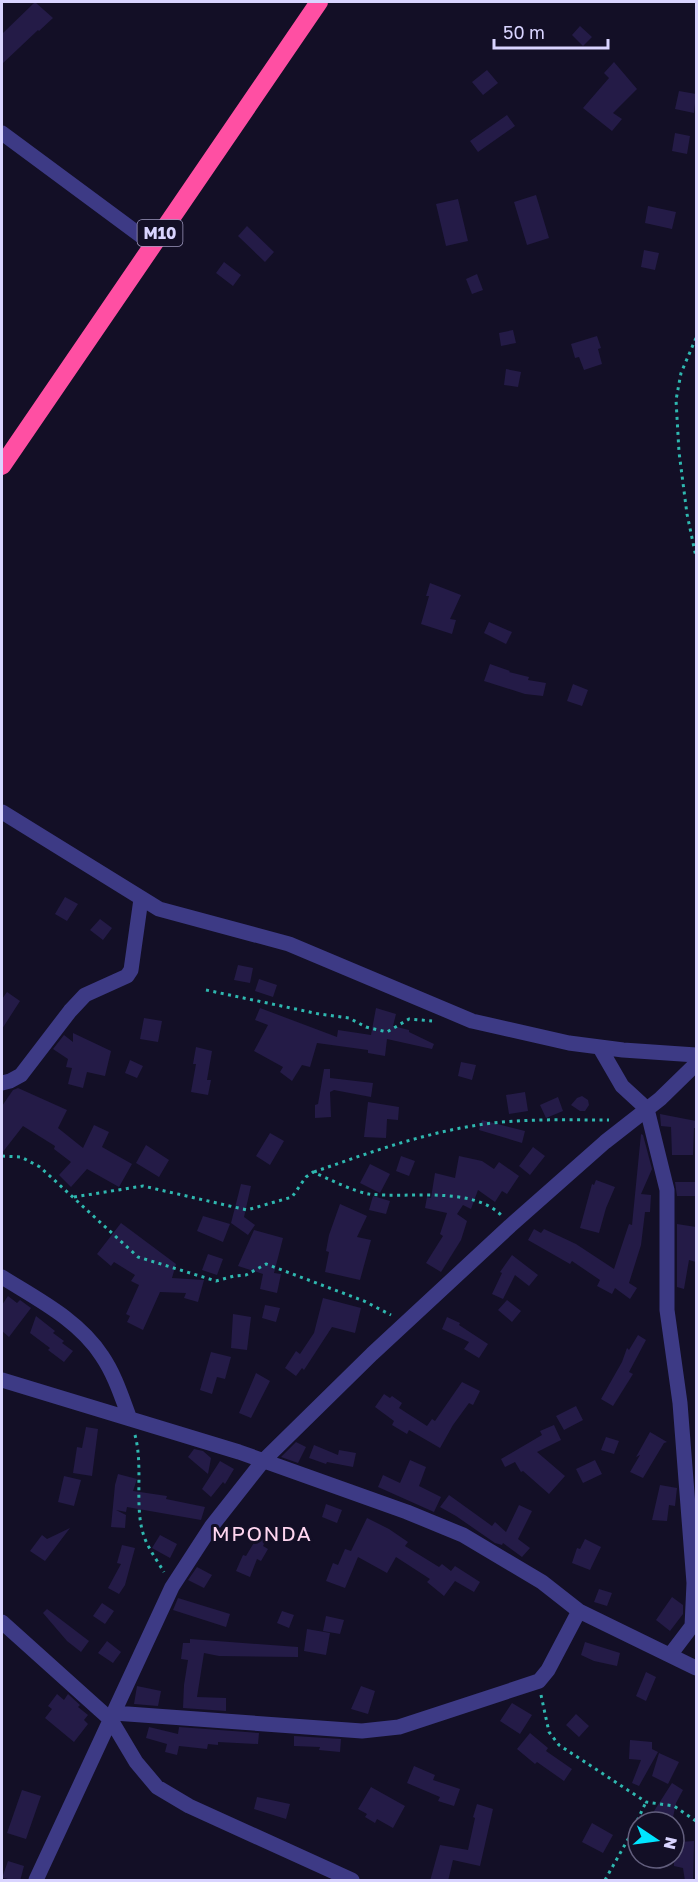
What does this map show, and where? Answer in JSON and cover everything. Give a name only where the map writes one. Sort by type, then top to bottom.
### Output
[{"type":"highway","name":"M10","points":[[2,466],[319,2]]},
{"type":"street","points":[[2,133],[152,244]]},
{"type":"street","points":[[2,812],[159,909],[289,944],[472,1021],[541,1038],[600,1048],[696,1055]]},
{"type":"street","points":[[2,1083],[10,1082],[21,1075],[70,1011],[86,995],[127,976],[131,970],[141,899]]},
{"type":"street","points":[[600,1048],[622,1086],[646,1109],[666,1190],[667,1310],[680,1402],[694,1583],[693,1626],[670,1655]]},
{"type":"street","points":[[36,1881],[172,1587],[212,1527],[263,1461],[372,1354],[510,1226],[667,1093],[696,1064]]},
{"type":"street","points":[[2,1277],[44,1303],[86,1335],[102,1356],[130,1419]]},
{"type":"street","points":[[2,1380],[263,1461],[390,1506],[463,1536],[542,1582],[579,1611],[696,1668]]},
{"type":"street","points":[[113,1717],[362,1731],[399,1727],[539,1681],[548,1670],[579,1611]]},
{"type":"street","points":[[2,1622],[113,1717],[147,1777],[170,1796],[352,1881]]},
{"type":"path","points":[[696,338],[681,373],[676,400],[687,514],[696,557]]},
{"type":"path","points":[[206,990],[319,1014],[349,1017],[366,1027],[387,1032],[409,1019],[437,1021]]},
{"type":"path","points":[[74,1197],[143,1186],[246,1210],[292,1197],[306,1177],[313,1172],[365,1154],[473,1126],[524,1120],[632,1121]]},
{"type":"path","points":[[2,1156],[21,1157],[40,1167],[138,1257],[216,1281],[246,1275],[266,1263],[364,1301],[407,1323]]},
{"type":"path","points":[[313,1172],[366,1194],[466,1198],[484,1204],[498,1213],[510,1226]]},
{"type":"path","points":[[130,1419],[140,1464],[140,1507],[143,1532],[172,1587]]},
{"type":"path","points":[[539,1681],[549,1732],[558,1745],[646,1802],[674,1806],[696,1821]]},
{"type":"path","points":[[605,1881],[646,1802]]},
{"type":"building","points":[[35,2],[53,18],[2,64],[2,34]]},
{"type":"building","points":[[580,26],[592,37],[583,46],[572,35]]},
{"type":"building","points":[[614,62],[637,89],[613,113],[622,119],[612,131],[583,108],[609,78],[604,73]]},
{"type":"building","points":[[487,70],[498,83],[483,95],[472,82]]},
{"type":"building","points":[[679,91],[696,94],[694,113],[675,109]]},
{"type":"building","points":[[507,115],[515,126],[478,152],[470,141]]},
{"type":"building","points":[[675,133],[690,136],[687,154],[672,151]]},
{"type":"building","points":[[536,195],[549,238],[527,245],[514,202]]},
{"type":"building","points":[[458,199],[468,241],[446,246],[436,204]]},
{"type":"building","points":[[648,206],[676,212],[672,229],[645,223]]},
{"type":"building","points":[[247,226],[274,252],[265,262],[238,236]]},
{"type":"building","points":[[644,250],[659,253],[655,270],[641,267]]},
{"type":"building","points":[[224,262],[241,275],[233,286],[216,273]]},
{"type":"building","points":[[477,274],[483,290],[472,294],[466,279]]},
{"type":"building","points":[[513,330],[516,343],[501,346],[499,333]]},
{"type":"building","points":[[597,336],[601,348],[598,349],[602,364],[584,370],[579,357],[575,358],[571,344]]},
{"type":"building","points":[[506,369],[521,372],[518,387],[504,385]]},
{"type":"building","points":[[430,583],[461,595],[450,619],[456,620],[452,634],[421,624],[429,596],[426,596]]},
{"type":"building","points":[[489,622],[512,632],[506,644],[484,633]]},
{"type":"building","points":[[490,664],[529,677],[528,680],[546,683],[543,696],[525,694],[484,681]]},
{"type":"building","points":[[573,684],[588,690],[582,706],[567,701]]},
{"type":"building","points":[[65,897],[78,904],[67,921],[55,914]]},
{"type":"building","points":[[100,919],[112,928],[103,940],[90,930]]},
{"type":"building","points":[[238,965],[253,968],[250,983],[234,980]]},
{"type":"building","points":[[259,979],[277,985],[273,997],[255,991]]},
{"type":"building","points":[[7,992],[20,1001],[2,1029],[2,999]]},
{"type":"building","points":[[260,1008],[337,1037],[338,1030],[371,1035],[376,1008],[396,1014],[393,1026],[409,1030],[434,1044],[432,1049],[387,1039],[385,1056],[368,1053],[368,1050],[317,1043],[310,1067],[302,1065],[292,1081],[280,1072],[283,1067],[254,1051],[268,1025],[255,1020]]},
{"type":"building","points":[[144,1018],[162,1021],[158,1042],[140,1039]]},
{"type":"building","points":[[73,1033],[111,1051],[105,1076],[87,1072],[83,1088],[68,1084],[72,1068],[66,1067],[68,1059],[53,1049],[64,1035],[73,1042]]},
{"type":"building","points":[[196,1047],[212,1051],[207,1080],[211,1080],[208,1095],[191,1092],[196,1064],[193,1064]]},
{"type":"building","points":[[130,1060],[143,1066],[137,1078],[125,1073]]},
{"type":"building","points":[[461,1062],[476,1065],[472,1080],[458,1076]]},
{"type":"building","points":[[324,1069],[330,1069],[330,1078],[373,1083],[371,1097],[334,1090],[330,1092],[331,1117],[315,1118],[315,1105],[318,1104]]},
{"type":"building","points":[[18,1088],[67,1110],[58,1128],[83,1148],[94,1125],[109,1132],[102,1147],[132,1164],[119,1187],[87,1169],[71,1187],[59,1175],[71,1162],[54,1149],[55,1146],[23,1126],[2,1153],[2,1106],[13,1090]]},
{"type":"building","points":[[525,1092],[528,1111],[509,1114],[506,1095]]},
{"type":"building","points":[[582,1096],[588,1100],[589,1105],[585,1111],[580,1111],[571,1105]]},
{"type":"building","points":[[558,1097],[563,1111],[546,1118],[540,1105]]},
{"type":"building","points":[[368,1102],[399,1107],[398,1120],[387,1119],[386,1138],[364,1137]]},
{"type":"building","points":[[660,1114],[696,1121],[693,1155],[672,1155],[671,1127],[661,1126]]},
{"type":"building","points":[[482,1120],[525,1131],[522,1143],[479,1130]]},
{"type":"building","points":[[270,1133],[284,1141],[270,1165],[256,1156]]},
{"type":"building","points":[[641,1134],[652,1169],[641,1194],[651,1195],[650,1212],[645,1212],[641,1245],[629,1283],[637,1288],[630,1299],[615,1288],[612,1294],[597,1286],[600,1280],[572,1261],[570,1264],[528,1240],[534,1229],[541,1233],[544,1229],[576,1244],[614,1269],[629,1224],[632,1225]]},
{"type":"building","points":[[146,1145],[169,1160],[159,1177],[136,1163]]},
{"type":"building","points":[[533,1147],[545,1156],[530,1175],[519,1166]]},
{"type":"building","points":[[401,1156],[415,1161],[409,1176],[396,1171]]},
{"type":"building","points":[[459,1156],[482,1161],[494,1169],[499,1162],[519,1176],[507,1194],[502,1191],[495,1202],[478,1190],[471,1209],[463,1205],[457,1214],[467,1221],[461,1240],[441,1272],[426,1263],[443,1236],[440,1234],[447,1213],[425,1208],[427,1197],[431,1198],[435,1173],[455,1178]]},
{"type":"building","points":[[370,1164],[390,1174],[380,1193],[360,1183]]},
{"type":"building","points":[[596,1180],[615,1187],[599,1233],[580,1228],[592,1184],[594,1185]]},
{"type":"building","points":[[675,1182],[696,1182],[696,1196],[677,1196]]},
{"type":"building","points":[[241,1184],[251,1186],[244,1217],[255,1225],[248,1235],[231,1223]]},
{"type":"building","points":[[373,1196],[390,1201],[386,1214],[369,1210]]},
{"type":"building","points":[[340,1204],[367,1216],[357,1237],[371,1240],[360,1280],[325,1272],[329,1252],[326,1251],[329,1235]]},
{"type":"building","points":[[203,1216],[230,1224],[223,1242],[197,1231]]},
{"type":"building","points":[[121,1223],[176,1264],[172,1278],[204,1280],[198,1302],[184,1298],[186,1293],[160,1292],[143,1330],[127,1322],[130,1316],[126,1314],[139,1285],[131,1281],[135,1275],[114,1262],[111,1266],[97,1254]]},
{"type":"building","points":[[677,1224],[696,1227],[696,1262],[689,1260],[684,1289],[677,1287]]},
{"type":"building","points":[[254,1230],[283,1238],[274,1273],[281,1274],[277,1293],[260,1289],[263,1274],[238,1266]]},
{"type":"building","points":[[208,1254],[223,1259],[217,1275],[202,1270]]},
{"type":"building","points":[[512,1255],[538,1275],[529,1286],[515,1275],[503,1299],[492,1294],[502,1273],[500,1272]]},
{"type":"building","points":[[8,1296],[17,1303],[20,1300],[31,1308],[9,1337],[2,1331],[2,1305]]},
{"type":"building","points":[[323,1298],[361,1308],[355,1333],[332,1327],[304,1370],[302,1368],[296,1376],[285,1368],[296,1351],[300,1354],[314,1333]]},
{"type":"building","points":[[507,1300],[521,1311],[512,1322],[498,1310]]},
{"type":"building","points":[[265,1305],[280,1308],[276,1322],[262,1318]]},
{"type":"building","points":[[233,1314],[251,1317],[247,1350],[231,1348]]},
{"type":"building","points":[[36,1316],[55,1331],[53,1333],[64,1341],[62,1343],[73,1351],[64,1362],[30,1333]]},
{"type":"building","points":[[447,1317],[460,1323],[459,1325],[488,1344],[479,1358],[464,1349],[469,1342],[442,1329]]},
{"type":"building","points":[[638,1335],[646,1340],[629,1372],[633,1374],[613,1406],[601,1399],[622,1362],[627,1348],[629,1350]]},
{"type":"building","points":[[211,1352],[231,1357],[225,1379],[217,1377],[212,1394],[200,1390]]},
{"type":"building","points":[[256,1373],[270,1381],[251,1418],[239,1413]]},
{"type":"building","points":[[462,1382],[480,1391],[473,1405],[469,1403],[453,1425],[440,1448],[409,1430],[407,1434],[392,1425],[394,1421],[375,1407],[384,1394],[390,1398],[392,1396],[402,1403],[399,1408],[427,1426],[432,1419],[435,1421]]},
{"type":"building","points":[[576,1406],[583,1420],[564,1430],[556,1416]]},
{"type":"building","points":[[554,1425],[561,1440],[537,1452],[565,1476],[549,1494],[523,1471],[521,1472],[515,1462],[505,1467],[501,1459],[542,1435],[540,1431]]},
{"type":"building","points":[[86,1427],[98,1429],[92,1476],[73,1473],[77,1447],[82,1448]]},
{"type":"building","points":[[650,1432],[667,1442],[664,1443],[643,1478],[630,1472]]},
{"type":"building","points":[[606,1437],[619,1441],[614,1454],[601,1450]]},
{"type":"building","points":[[296,1442],[306,1447],[298,1463],[281,1457]]},
{"type":"building","points":[[314,1445],[338,1455],[339,1450],[356,1453],[353,1467],[327,1462],[326,1464],[309,1458]]},
{"type":"building","points":[[194,1449],[203,1451],[211,1458],[208,1474],[188,1457]]},
{"type":"building","points":[[410,1460],[426,1467],[419,1486],[441,1497],[434,1512],[378,1487],[383,1475],[400,1483]]},
{"type":"building","points":[[595,1460],[602,1474],[583,1483],[576,1469]]},
{"type":"building","points":[[220,1461],[234,1469],[225,1484],[223,1482],[211,1497],[202,1489]]},
{"type":"building","points":[[118,1474],[137,1479],[133,1491],[167,1496],[166,1499],[205,1507],[201,1520],[127,1507],[126,1512],[116,1510],[126,1515],[125,1528],[111,1527]]},
{"type":"building","points":[[64,1476],[81,1480],[74,1506],[58,1502]]},
{"type":"building","points":[[660,1485],[677,1488],[675,1506],[669,1505],[667,1521],[652,1520]]},
{"type":"building","points":[[449,1495],[492,1526],[495,1522],[506,1532],[519,1505],[532,1511],[518,1539],[530,1548],[522,1557],[503,1543],[502,1545],[495,1543],[440,1507]]},
{"type":"building","points":[[326,1504],[342,1510],[337,1523],[322,1517]]},
{"type":"building","points":[[367,1518],[389,1529],[408,1542],[405,1546],[439,1567],[442,1564],[451,1571],[455,1566],[480,1582],[474,1592],[455,1581],[444,1596],[427,1582],[430,1579],[396,1557],[387,1573],[358,1557],[345,1588],[326,1581],[333,1563],[338,1565],[345,1549],[351,1551]]},
{"type":"building","points":[[70,1528],[45,1561],[30,1551],[42,1535],[47,1539]]},
{"type":"building","points":[[262,1529],[269,1533],[263,1546],[268,1549],[261,1561],[257,1559],[250,1577],[236,1571],[243,1555],[246,1556]]},
{"type":"building","points":[[160,1535],[177,1544],[170,1558],[152,1548]]},
{"type":"building","points":[[585,1539],[601,1547],[590,1570],[572,1563],[577,1548],[580,1549]]},
{"type":"building","points":[[122,1545],[135,1548],[125,1585],[119,1594],[108,1588],[121,1564],[117,1563]]},
{"type":"building","points":[[197,1567],[212,1575],[204,1588],[188,1580]]},
{"type":"building","points":[[599,1589],[612,1593],[607,1606],[594,1602]]},
{"type":"building","points":[[672,1597],[683,1605],[683,1614],[670,1631],[656,1620]]},
{"type":"building","points":[[178,1598],[230,1614],[226,1627],[173,1610]]},
{"type":"building","points":[[102,1603],[114,1611],[105,1624],[93,1616]]},
{"type":"building","points":[[47,1609],[89,1641],[81,1652],[67,1641],[43,1613]]},
{"type":"building","points":[[282,1611],[294,1615],[289,1628],[277,1623]]},
{"type":"building","points":[[326,1616],[344,1620],[340,1634],[323,1631]]},
{"type":"building","points":[[307,1629],[330,1633],[326,1655],[304,1651]]},
{"type":"building","points":[[190,1639],[298,1647],[298,1657],[219,1656],[204,1653],[197,1697],[226,1698],[226,1711],[183,1708],[188,1660],[181,1659],[183,1643],[190,1643]]},
{"type":"building","points":[[107,1641],[121,1652],[113,1663],[98,1653]]},
{"type":"building","points":[[585,1642],[620,1653],[617,1666],[594,1661],[581,1655]]},
{"type":"building","points":[[646,1672],[656,1677],[646,1701],[636,1696]]},
{"type":"building","points":[[137,1686],[161,1691],[158,1706],[134,1704]]},
{"type":"building","points":[[361,1686],[375,1691],[368,1714],[351,1709]]},
{"type":"building","points":[[57,1694],[64,1700],[68,1694],[88,1715],[84,1720],[88,1724],[74,1742],[45,1718],[52,1709],[48,1706]]},
{"type":"building","points":[[512,1703],[532,1715],[520,1734],[500,1721]]},
{"type":"building","points":[[576,1714],[589,1726],[579,1737],[566,1725]]},
{"type":"building","points":[[149,1727],[178,1734],[179,1727],[259,1733],[258,1744],[218,1742],[218,1745],[208,1744],[207,1749],[179,1746],[177,1755],[165,1752],[167,1744],[146,1738]]},
{"type":"building","points":[[530,1733],[548,1748],[546,1751],[572,1769],[564,1781],[537,1762],[535,1764],[517,1749]]},
{"type":"building","points":[[294,1736],[341,1739],[340,1752],[319,1750],[320,1747],[294,1746]]},
{"type":"building","points":[[630,1740],[652,1742],[652,1749],[658,1752],[639,1786],[632,1783],[641,1760],[629,1759]]},
{"type":"building","points":[[659,1753],[679,1762],[668,1784],[652,1776]]},
{"type":"building","points":[[414,1766],[435,1775],[433,1780],[460,1789],[454,1806],[438,1801],[440,1797],[407,1783]]},
{"type":"building","points":[[672,1783],[683,1790],[675,1810],[655,1810]]},
{"type":"building","points":[[371,1787],[405,1806],[393,1828],[377,1819],[375,1823],[365,1817],[367,1814],[358,1809]]},
{"type":"building","points":[[22,1790],[41,1796],[26,1839],[7,1833]]},
{"type":"building","points":[[257,1797],[290,1804],[286,1819],[254,1809]]},
{"type":"building","points":[[477,1804],[493,1809],[480,1866],[453,1860],[448,1881],[430,1881],[440,1845],[468,1850]]},
{"type":"building","points":[[592,1823],[613,1835],[603,1853],[582,1842]]},
{"type":"building","points":[[694,1841],[693,1881],[685,1881],[683,1870],[686,1870],[686,1842]]},
{"type":"building","points":[[8,1861],[24,1866],[20,1881],[2,1878]]},
{"type":"district","name":"MPONDA","points":[[262,1534]]}]
